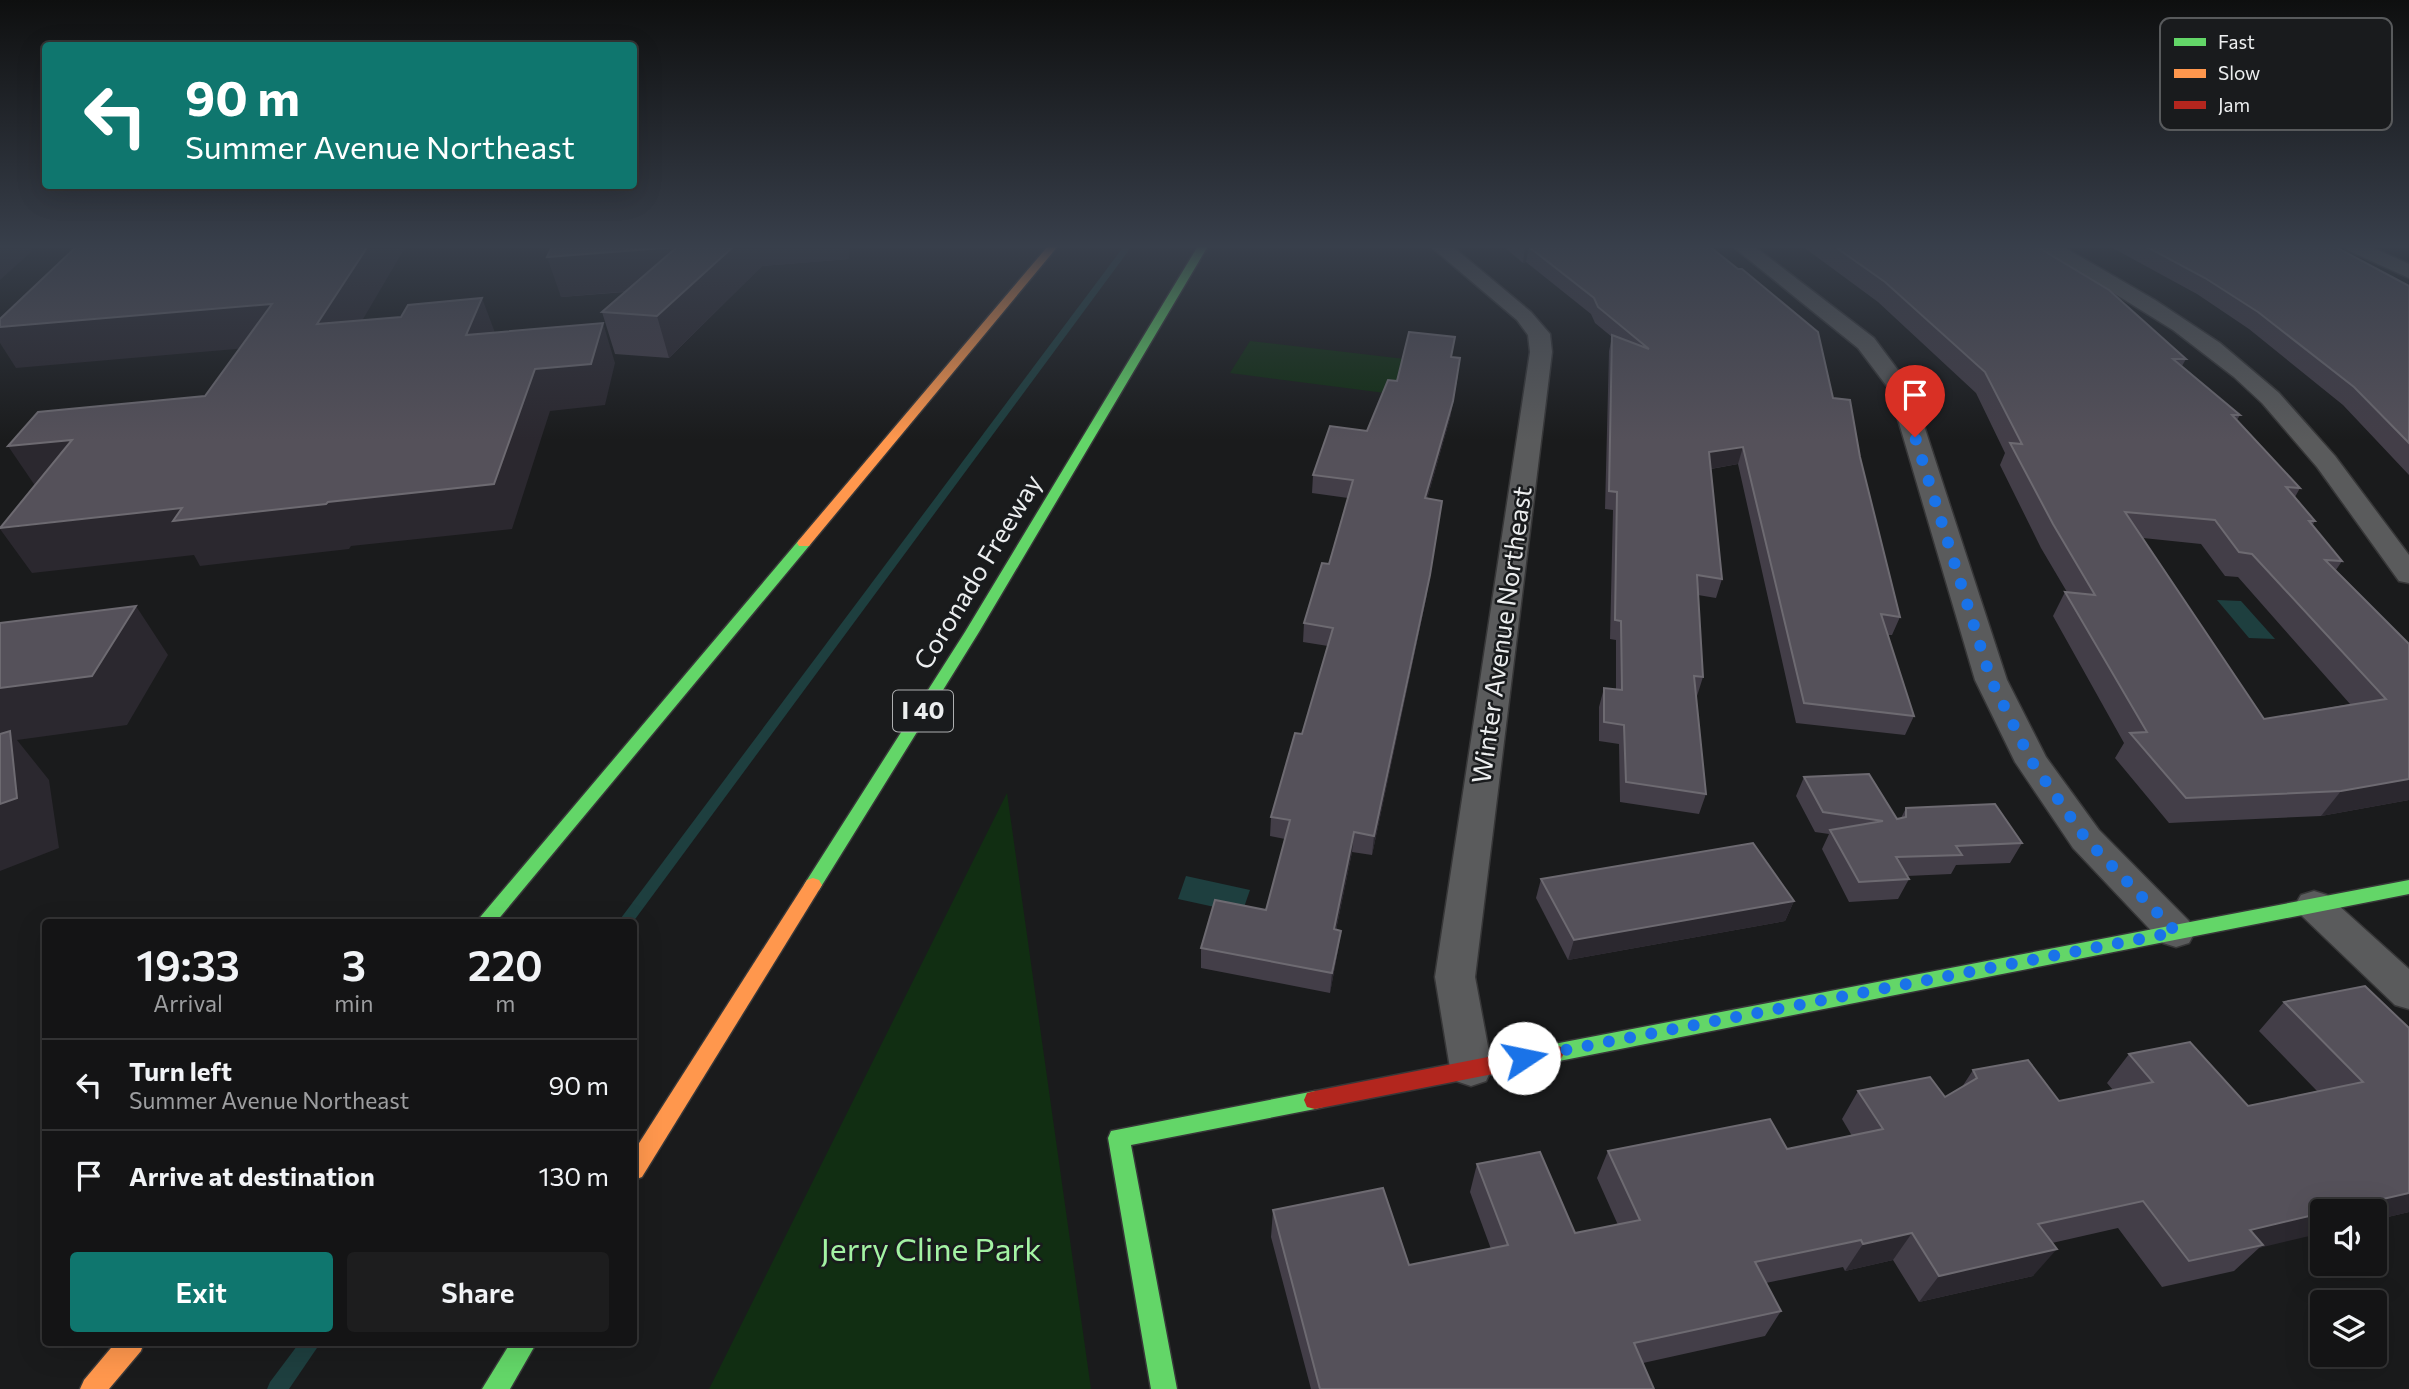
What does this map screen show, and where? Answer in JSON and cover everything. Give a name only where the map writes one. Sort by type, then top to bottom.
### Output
[{"type":"main road","points":[[488,919],[999,311]]},
{"type":"main road","name":"Coronado Freeway","points":[[637,1165],[972,632],[1164,311]]},
{"type":"main road","points":[[1164,1389],[1119,1138],[2409,887]]},
{"type":"main road","points":[[93,1389],[129,1346]]},
{"type":"main road","points":[[495,1389],[522,1346]]},
{"type":"street","name":"Winter Avenue Northeast","points":[[1471,1068],[1455,977],[1541,352],[1539,334],[1518,311]]},
{"type":"street","points":[[1824,311],[1866,344],[1900,389],[1991,680],[2032,762],[2086,839],[2176,932]]},
{"type":"street","points":[[2157,311],[2182,326],[2258,387],[2297,425],[2409,575]]},
{"type":"street","points":[[2314,905],[2409,993]]},
{"type":"green space","points":[[1250,341],[1405,359],[1393,394],[1230,373]]},
{"type":"green space","name":"Jerry Cline Park","points":[[1007,793],[1091,1389],[709,1389]]},
{"type":"water","points":[[2217,600],[2241,601],[2275,639],[2249,638]]},
{"type":"water","points":[[1186,876],[1250,890],[1242,913],[1178,899]]},
{"type":"building","points":[[9,311],[191,311],[0,327],[0,319]]},
{"type":"building","points":[[267,311],[326,311],[317,324],[401,317],[405,311],[476,311],[466,335],[603,323],[591,364],[535,369],[494,484],[173,521],[182,508],[0,528],[72,440],[8,446],[38,412],[205,396]]},
{"type":"building","points":[[603,311],[663,311],[657,316]]},
{"type":"building","points":[[1603,311],[1792,311],[1818,332],[1833,398],[1850,400],[1860,457],[1900,617],[1881,614],[1914,716],[1804,703],[1743,447],[1709,452],[1722,579],[1697,575],[1703,677],[1694,676],[1706,794],[1626,782],[1624,725],[1604,722],[1604,688],[1622,690],[1621,621],[1615,620],[1617,492],[1609,491],[1612,335],[1649,349]]},
{"type":"building","points":[[1917,311],[2132,311],[2186,359],[2173,359],[2240,415],[2232,415],[2300,488],[2286,487],[2315,521],[2309,521],[2342,561],[2325,560],[2409,644],[2409,779],[2341,791],[2186,798],[2130,733],[2147,732],[2065,592],[2095,595],[2010,443],[2022,444],[1985,372]],"holes":[[[2125,512],[2215,520],[2239,552],[2252,554],[2386,699],[2264,719]]]},
{"type":"building","points":[[2256,311],[2409,311],[2409,443],[2354,387]]},
{"type":"building","points":[[1409,332],[1455,337],[1451,357],[1460,358],[1453,401],[1425,498],[1442,501],[1430,575],[1374,836],[1354,832],[1334,929],[1341,931],[1332,973],[1201,948],[1215,900],[1266,910],[1290,820],[1271,817],[1295,733],[1302,734],[1333,628],[1304,623],[1322,563],[1329,564],[1353,480],[1313,475],[1330,426],[1367,431],[1388,380],[1397,381]]},
{"type":"building","points":[[136,606],[92,676],[0,688],[0,623]]},
{"type":"building","points":[[10,731],[17,798],[0,804],[0,734]]},
{"type":"building","points":[[1869,774],[1897,819],[1906,817],[1906,808],[1995,804],[2022,843],[1956,846],[1962,855],[1896,857],[1909,879],[1859,882],[1830,830],[1883,821],[1823,812],[1804,777]]},
{"type":"building","points":[[1753,843],[1794,901],[1574,940],[1541,879]]},
{"type":"building","points":[[2365,986],[2409,1028],[2409,1193],[2383,1199],[2310,1199],[2310,1216],[2250,1230],[2263,1245],[2189,1261],[2143,1201],[2038,1224],[2057,1249],[1939,1276],[1912,1233],[1863,1244],[1861,1240],[1755,1262],[1781,1311],[1634,1343],[1654,1389],[1320,1389],[1273,1210],[1383,1188],[1409,1265],[1508,1245],[1477,1164],[1540,1152],[1575,1233],[1640,1220],[1608,1151],[1770,1119],[1787,1149],[1883,1129],[1858,1091],[1930,1077],[1945,1097],[1977,1078],[1973,1070],[2028,1060],[2059,1101],[2153,1082],[2129,1054],[2190,1042],[2248,1106],[2363,1082],[2284,1002]]},
{"type":"waterway","points":[[627,919],[1080,311]]},
{"type":"waterway","points":[[277,1389],[309,1346]]},
{"type":"traffic: fast","points":[[813,885],[972,632],[1164,311]]},
{"type":"traffic: fast","points":[[488,919],[804,543]]},
{"type":"traffic: fast","points":[[1554,1053],[2409,887]]},
{"type":"traffic: fast","points":[[1164,1389],[1119,1138],[1315,1100]]},
{"type":"traffic: fast","points":[[495,1389],[522,1346]]},
{"type":"traffic: slow","points":[[804,543],[999,311]]},
{"type":"traffic: slow","points":[[637,1165],[813,885]]},
{"type":"traffic: slow","points":[[93,1389],[129,1346]]},
{"type":"traffic: jam","points":[[1315,1100],[1554,1053]]},
{"type":"route","points":[[1524,1058],[2176,932],[2086,839],[2032,762],[1991,680],[1915,437]]}]
